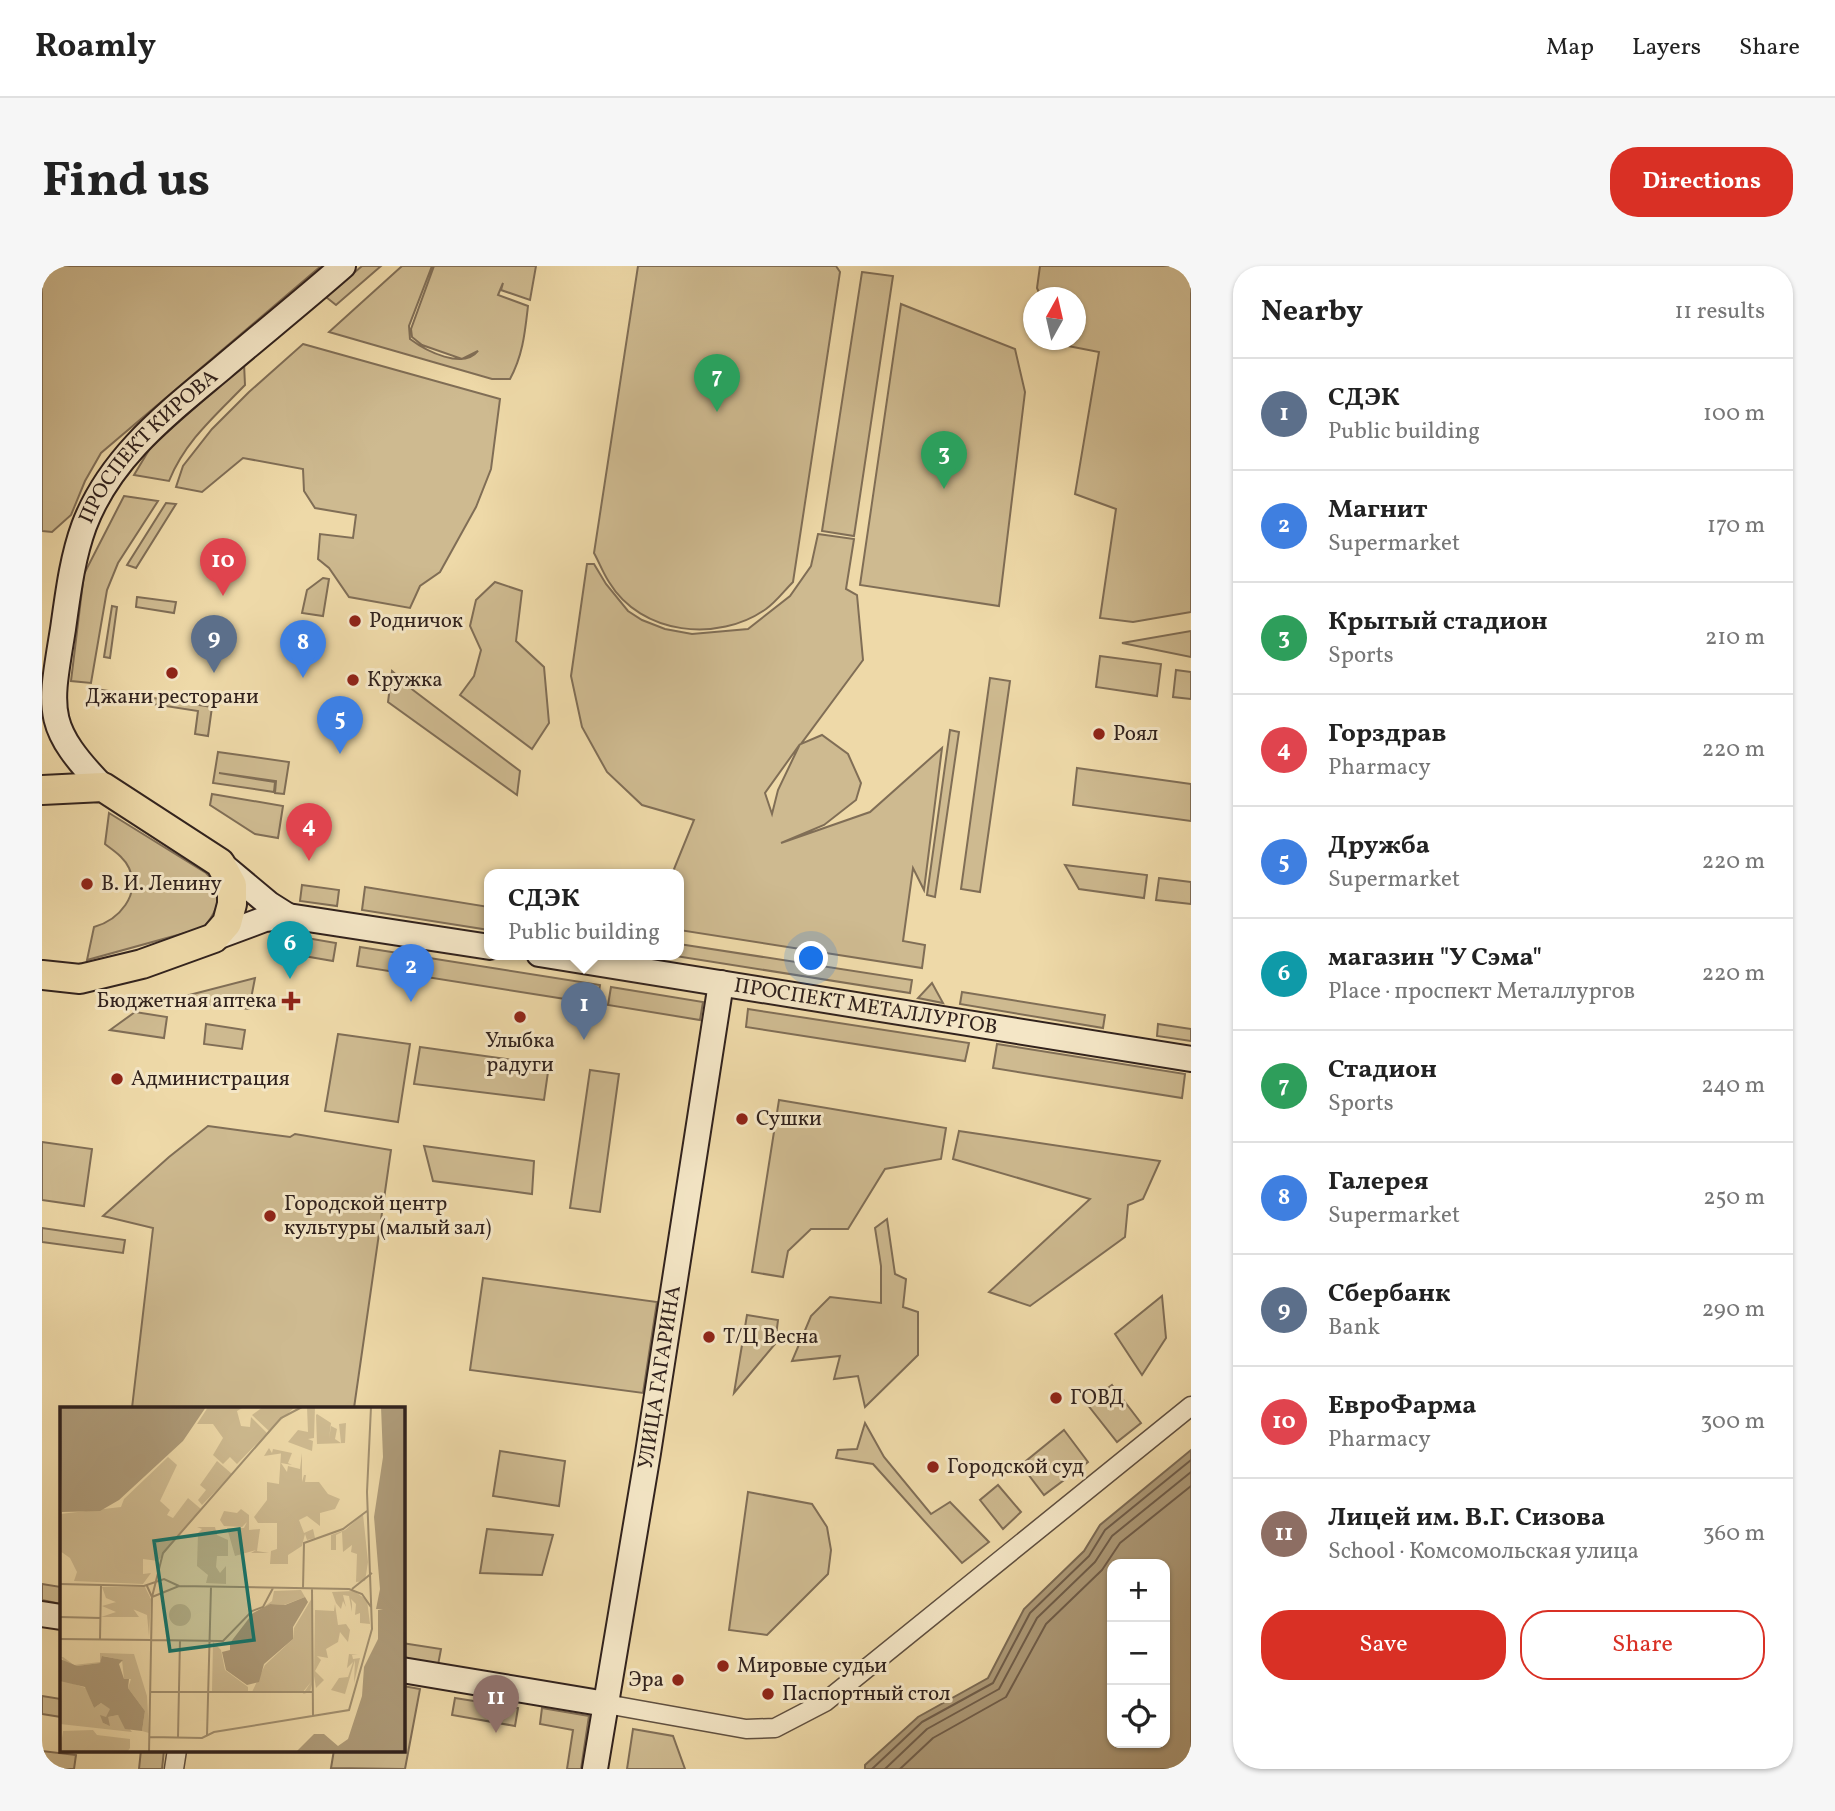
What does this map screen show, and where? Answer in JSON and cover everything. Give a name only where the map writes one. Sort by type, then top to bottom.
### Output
[{"type":"main road","name":"ПРОСПЕКТ КИРОВА","points":[[54,687],[76,550],[84,525],[106,481],[141,438],[163,417],[343,266]]},
{"type":"main road","points":[[42,712],[54,687]]},
{"type":"main road","points":[[54,687],[54,711],[58,728],[77,760],[103,787],[220,863],[269,904],[288,916]]},
{"type":"main road","points":[[42,790],[103,787]]},
{"type":"main road","points":[[214,938],[227,923],[232,904],[232,885],[220,863]]},
{"type":"main road","points":[[42,981],[80,979],[142,964],[265,919],[288,916],[484,946]]},
{"type":"main road","name":"ПРОСПЕКТ МЕТАЛЛУРГОВ","points":[[577,960],[1191,1059]]},
{"type":"main road","points":[[42,975],[80,979]]},
{"type":"main road","name":"УЛИЦА ГАГАРИНА","points":[[596,1769],[721,983]]},
{"type":"main road","points":[[42,1614],[60,1617]]},
{"type":"main road","points":[[404,1670],[606,1704]]},
{"type":"street","points":[[606,1704],[746,1729],[775,1728],[794,1719],[825,1702],[1191,1406]]},
{"type":"shaded area","points":[[42,266],[321,266],[101,453],[85,481],[71,515],[52,532],[42,531]]},
{"type":"shaded area","points":[[362,266],[381,266],[336,305],[326,297]]},
{"type":"shaded area","points":[[402,266],[432,266],[409,326],[410,339],[444,357],[461,359],[422,345],[412,337],[411,329],[434,266],[536,266],[530,300],[501,290],[503,283],[498,295],[528,306],[521,352],[510,379],[492,379],[329,332]]},
{"type":"shaded area","points":[[638,266],[836,266],[840,272],[793,582],[766,609],[747,620],[726,627],[682,628],[660,623],[640,613],[623,600],[609,582],[594,553]]},
{"type":"shaded area","points":[[1040,266],[1191,266],[1191,612],[1133,622],[1100,618],[1116,509],[1075,494],[1099,352],[1086,349],[1086,287],[1037,287]]},
{"type":"shaded area","points":[[862,272],[893,276],[854,536],[822,531]]},
{"type":"shaded area","points":[[901,304],[1015,349],[1025,392],[999,606],[860,585]]},
{"type":"shaded area","points":[[303,344],[500,399],[491,469],[476,507],[440,572],[420,586],[410,608],[349,597],[329,568],[318,559],[320,534],[353,538],[356,515],[315,508],[304,491],[303,469],[243,458],[202,492],[176,487],[183,466],[212,429]]},
{"type":"shaded area","points":[[244,363],[245,385],[192,441],[169,481],[134,475],[152,445],[180,415]]},
{"type":"shaded area","points":[[124,496],[158,501],[118,563],[107,590],[91,683],[71,681],[84,574]]},
{"type":"shaded area","points":[[166,503],[176,504],[136,568],[127,565]]},
{"type":"shaded area","points":[[818,534],[854,539],[846,589],[857,595],[863,660],[801,744],[822,735],[848,754],[861,783],[856,800],[824,825],[781,843],[870,812],[942,748],[924,890],[913,868],[903,941],[925,945],[922,968],[684,931],[684,869],[674,869],[694,820],[642,805],[607,772],[582,727],[571,676],[587,564],[594,564],[628,611],[665,629],[692,634],[748,629],[790,596],[811,566]],"holes":[[[800,744],[778,790],[772,814],[765,793]]]},
{"type":"shaded area","points":[[323,578],[329,579],[323,616],[302,613],[307,590]]},
{"type":"shaded area","points":[[495,582],[522,591],[516,641],[544,667],[549,723],[532,749],[460,695],[474,676],[481,650],[470,626],[476,600]]},
{"type":"shaded area","points":[[137,597],[176,602],[174,613],[136,607]]},
{"type":"shaded area","points":[[112,606],[117,607],[110,658],[104,657]]},
{"type":"shaded area","points":[[1191,631],[1191,657],[1122,643]]},
{"type":"shaded area","points":[[1100,656],[1161,664],[1157,696],[1096,687]]},
{"type":"shaded area","points":[[1176,670],[1191,672],[1191,699],[1173,697]]},
{"type":"shaded area","points":[[392,671],[520,771],[517,795],[388,702]]},
{"type":"shaded area","points":[[990,678],[1010,681],[980,892],[961,889]]},
{"type":"shaded area","points":[[102,690],[212,707],[208,736],[195,734],[198,711],[101,696]]},
{"type":"shaded area","points":[[950,730],[959,732],[935,897],[927,895]]},
{"type":"shaded area","points":[[218,752],[289,762],[284,794],[275,793],[276,781],[219,773],[275,782],[274,792],[213,783]]},
{"type":"shaded area","points":[[1077,768],[1191,784],[1191,821],[1073,805]]},
{"type":"shaded area","points":[[212,794],[283,806],[278,838],[255,834],[210,805]]},
{"type":"shaded area","points":[[109,813],[206,873],[217,886],[219,897],[213,914],[203,928],[87,960],[94,927],[112,919],[119,912],[130,897],[132,888],[127,864],[105,844]]},
{"type":"shaded area","points":[[1065,865],[1147,875],[1144,898],[1079,889]]},
{"type":"shaded area","points":[[1159,878],[1191,882],[1191,904],[1156,900]]},
{"type":"shaded area","points":[[302,885],[339,890],[337,906],[300,901]]},
{"type":"shaded area","points":[[365,887],[484,906],[484,929],[362,910]]},
{"type":"shaded area","points":[[295,936],[336,943],[333,961],[292,954]]},
{"type":"shaded area","points":[[684,945],[912,980],[910,993],[684,957]]},
{"type":"shaded area","points":[[360,947],[600,985],[597,1004],[357,966]]},
{"type":"shaded area","points":[[255,978],[249,1009],[166,1001]]},
{"type":"shaded area","points":[[932,983],[943,1003],[918,998]]},
{"type":"shaded area","points":[[611,987],[703,1002],[700,1020],[608,1005]]},
{"type":"shaded area","points":[[962,992],[1105,1015],[1103,1028],[960,1004]]},
{"type":"shaded area","points":[[748,1009],[969,1043],[965,1061],[746,1027]]},
{"type":"shaded area","points":[[135,1012],[167,1017],[164,1038],[110,1030]]},
{"type":"shaded area","points":[[206,1024],[245,1030],[242,1049],[204,1044]]},
{"type":"shaded area","points":[[1158,1024],[1191,1029],[1191,1041],[1157,1036]]},
{"type":"shaded area","points":[[338,1034],[410,1044],[398,1122],[325,1111]]},
{"type":"shaded area","points":[[997,1044],[1185,1074],[1182,1098],[993,1068]]},
{"type":"shaded area","points":[[420,1047],[549,1065],[544,1100],[414,1084]]},
{"type":"shaded area","points":[[590,1070],[619,1074],[600,1212],[570,1208]]},
{"type":"shaded area","points":[[779,1100],[946,1128],[941,1159],[885,1169],[848,1229],[811,1229],[788,1251],[783,1277],[752,1272]]},
{"type":"shaded area","points":[[208,1126],[290,1137],[295,1134],[391,1150],[354,1407],[132,1407],[153,1228],[103,1216]]},
{"type":"shaded area","points":[[959,1131],[1160,1161],[1143,1199],[1128,1205],[1125,1237],[1030,1306],[989,1292],[1090,1199],[953,1159]]},
{"type":"shaded area","points":[[42,1142],[92,1149],[84,1206],[42,1200]]},
{"type":"shaded area","points":[[424,1146],[534,1161],[532,1194],[433,1181]]},
{"type":"shaded area","points":[[887,1219],[895,1274],[906,1279],[903,1307],[918,1312],[918,1355],[865,1407],[858,1376],[834,1379],[840,1356],[792,1361],[811,1316],[830,1297],[881,1303],[881,1266],[875,1228]]},
{"type":"shaded area","points":[[42,1228],[125,1240],[123,1253],[42,1242]]},
{"type":"shaded area","points":[[483,1278],[657,1302],[643,1393],[470,1370]]},
{"type":"shaded area","points":[[1162,1296],[1166,1338],[1142,1375],[1115,1334]]},
{"type":"shaded area","points":[[747,1315],[778,1320],[775,1344],[734,1393]]},
{"type":"shaded area","points":[[1112,1385],[1141,1423],[1117,1442],[1087,1404]]},
{"type":"shaded area","points":[[865,1423],[884,1457],[931,1514],[950,1502],[989,1542],[962,1563],[873,1464],[836,1458],[838,1450],[857,1449]]},
{"type":"shaded area","points":[[1064,1430],[1088,1462],[1044,1495],[1021,1465]]},
{"type":"shaded area","points":[[500,1451],[565,1461],[559,1506],[493,1496]]},
{"type":"shaded area","points":[[998,1485],[1021,1512],[1003,1529],[980,1500]]},
{"type":"shaded area","points":[[748,1492],[812,1504],[827,1527],[831,1550],[828,1574],[767,1635],[729,1630]]},
{"type":"shaded area","points":[[487,1529],[553,1535],[542,1575],[480,1573]]},
{"type":"shaded area","points":[[42,1584],[60,1587],[60,1604],[42,1600]]},
{"type":"shaded area","points":[[404,1643],[441,1649],[438,1665],[404,1660]]},
{"type":"shaded area","points":[[404,1686],[420,1689],[405,1769],[331,1768],[334,1752],[404,1752]]},
{"type":"shaded area","points":[[42,1696],[60,1699],[60,1717],[42,1714]]},
{"type":"shaded area","points":[[455,1698],[518,1708],[515,1726],[452,1715]]},
{"type":"shaded area","points":[[542,1708],[589,1716],[581,1769],[567,1769],[573,1730],[540,1724]]},
{"type":"shaded area","points":[[633,1729],[673,1736],[685,1769],[627,1769]]},
{"type":"shaded area","points":[[42,1751],[76,1755],[74,1769],[42,1769]]},
{"type":"shaded area","points":[[141,1752],[164,1752],[162,1769],[139,1769]]},
{"type":"water","points":[[1191,1450],[1191,1769],[865,1769],[865,1765],[918,1717],[988,1678],[1024,1609],[1084,1551],[1100,1525]]},
{"type":"place","name":"Стадион","points":[[717,412]]},
{"type":"place","name":"Крытый стадион","points":[[944,489]]},
{"type":"place","name":"ЕвроФарма","points":[[223,596]]},
{"type":"place","name":"Родничок","points":[[355,621]]},
{"type":"place","name":"Джани ресторани","points":[[172,673]]},
{"type":"place","name":"Сбербанк","points":[[214,673]]},
{"type":"place","name":"Галерея","points":[[303,678]]},
{"type":"place","name":"Кружка","points":[[353,680]]},
{"type":"place","name":"Роял","points":[[1099,734]]},
{"type":"place","name":"Дружба","points":[[340,754]]},
{"type":"place","name":"Горздрав","points":[[309,861]]},
{"type":"place","name":"В. И. Ленину","points":[[87,884]]},
{"type":"place","name":"магазин \"У Сэма\"","points":[[290,979]]},
{"type":"place","name":"Бюджетная аптека","points":[[291,1001]]},
{"type":"place","name":"Магнит","points":[[411,1002]]},
{"type":"place","name":"Улыбка радуги","points":[[520,1017]]},
{"type":"place","name":"СДЭК","points":[[584,1040]]},
{"type":"place","name":"Администрация","points":[[117,1079]]},
{"type":"place","name":"Сушки","points":[[742,1119]]},
{"type":"place","name":"Городской центр культуры (малый зал)","points":[[270,1216]]},
{"type":"place","name":"Т/Ц Весна","points":[[709,1337]]},
{"type":"place","name":"ГОВД","points":[[1056,1398]]},
{"type":"place","name":"Городской суд","points":[[933,1467]]},
{"type":"place","name":"Мировые судьи","points":[[723,1666]]},
{"type":"place","name":"Эра","points":[[678,1680]]},
{"type":"place","name":"Паспортный стол","points":[[768,1694]]},
{"type":"place","name":"Лицей им. В.Г. Сизова","points":[[496,1733]]}]
